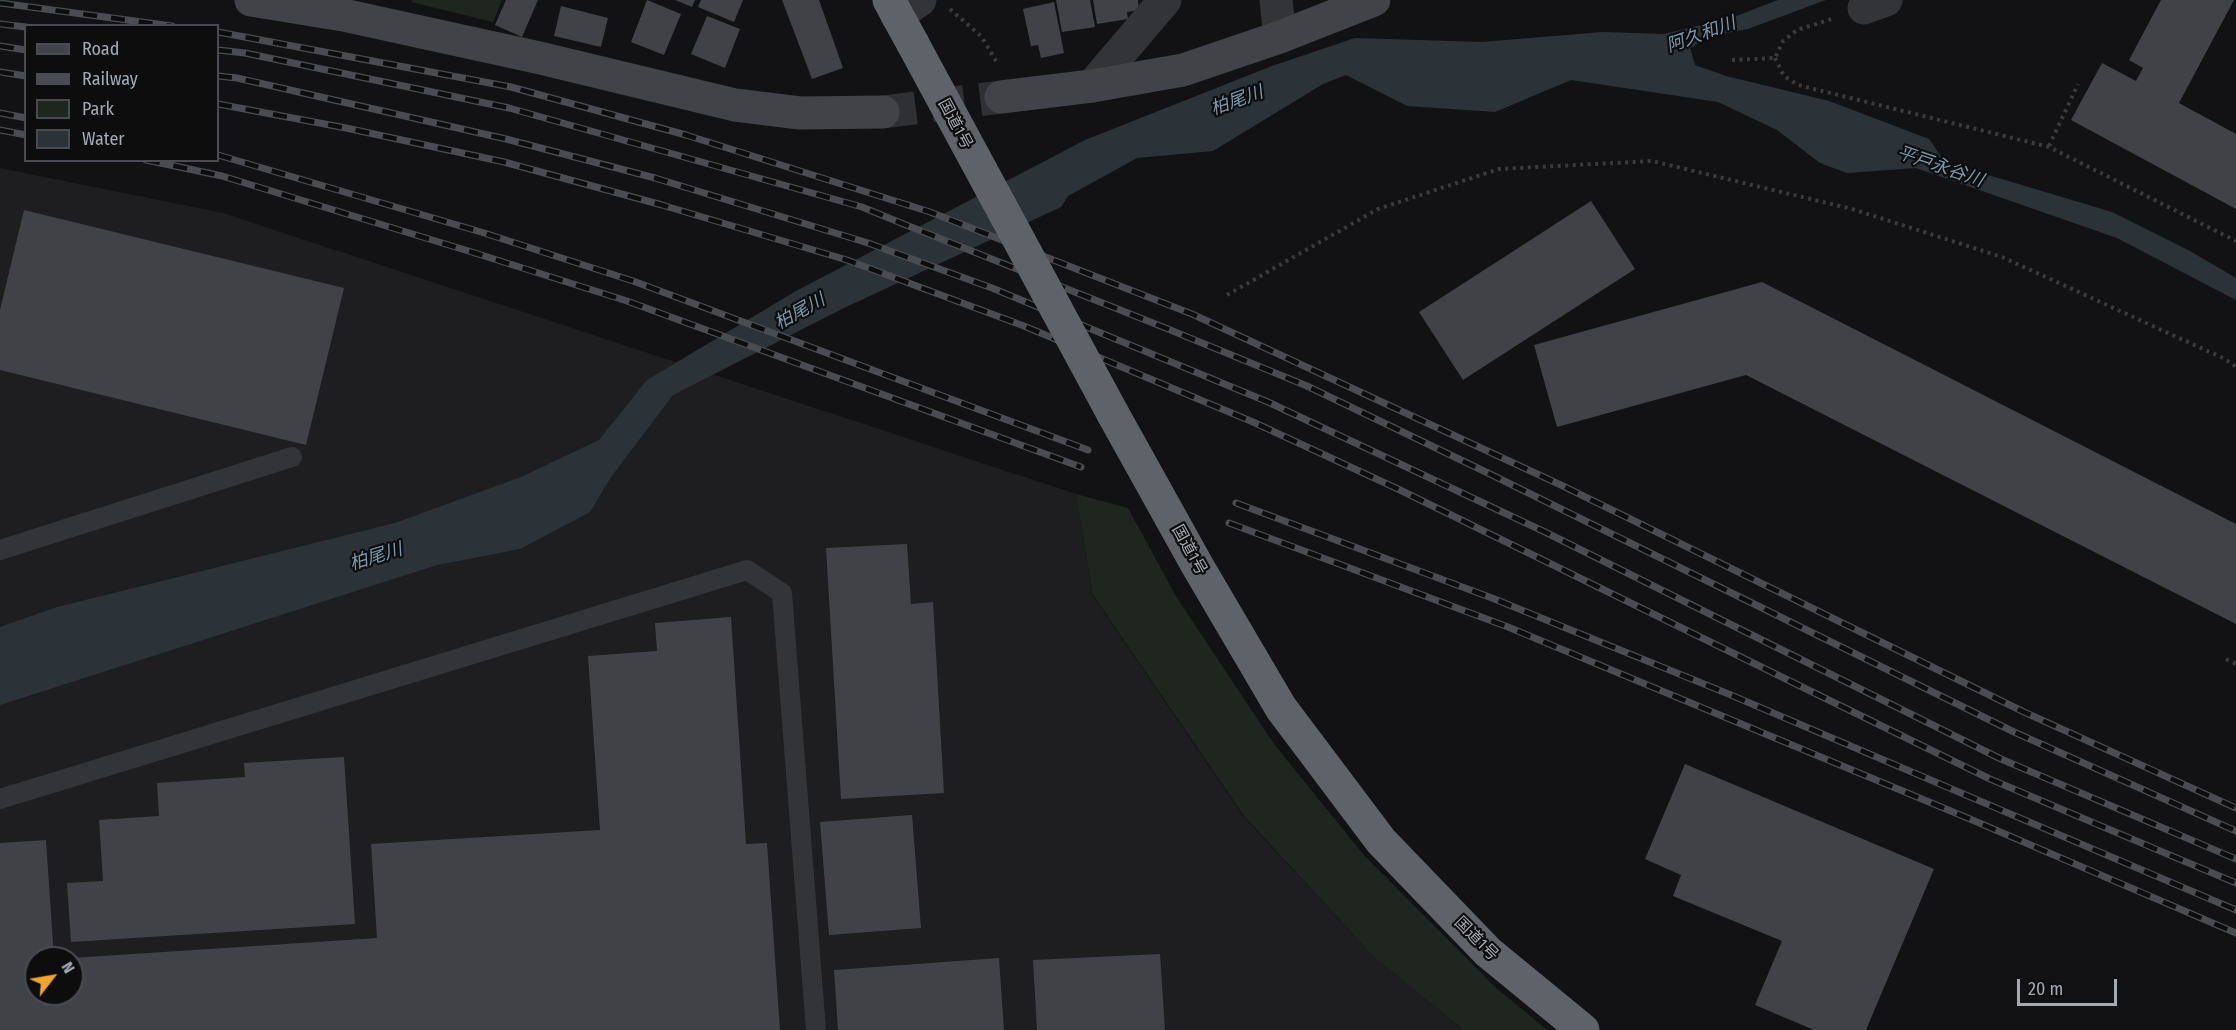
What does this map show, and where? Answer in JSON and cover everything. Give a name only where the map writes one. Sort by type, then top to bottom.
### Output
[{"type":"highway","name":"国道1号","points":[[913,13],[1113,414],[1197,565],[1281,708],[1381,841],[1488,952],[1583,1030]]},
{"type":"street","points":[[251,0],[338,8],[735,105],[800,113],[883,112]]},
{"type":"street","points":[[1092,86],[1165,0]]},
{"type":"street","points":[[1276,0],[1280,37]]},
{"type":"street","points":[[1001,82],[1092,86],[1184,70],[1280,37],[1374,0]]},
{"type":"lane","points":[[0,550],[292,457]]},
{"type":"lane","points":[[0,799],[747,570],[782,592],[816,1030]]},
{"type":"path","points":[[913,13],[981,36],[1001,82]]},
{"type":"path","points":[[1775,58],[1783,41],[1797,30]]},
{"type":"path","points":[[1732,60],[1775,58]]},
{"type":"path","points":[[1775,58],[1784,76],[1798,85],[2049,147],[2236,241]]},
{"type":"path","points":[[2049,147],[2078,84]]},
{"type":"path","points":[[1227,295],[1378,209],[1499,169],[1652,161],[1852,209],[2002,257],[2225,359],[2236,367]]},
{"type":"path","points":[[2226,659],[2236,664]]},
{"type":"shaded area","points":[[0,168],[223,213],[1076,494],[1093,596],[1243,816],[1375,958],[1464,1030],[0,1030]]},
{"type":"green space","points":[[412,0],[502,0],[493,22],[411,2]]},
{"type":"green space","points":[[1076,494],[1128,508],[1177,598],[1274,744],[1363,854],[1494,986],[1547,1030],[1464,1030],[1375,958],[1244,816],[1093,595]]},
{"type":"water","points":[[1778,0],[1826,0],[1748,29],[1711,36],[1690,48],[1695,65],[1726,76],[1829,101],[1929,139],[1945,162],[2112,212],[2190,251],[2236,278],[2236,300],[2117,238],[1916,168],[1847,173],[1820,163],[1777,130],[1718,102],[1571,80],[1495,112],[1407,106],[1346,75],[1323,84],[1213,151],[1137,158],[1068,196],[1061,207],[844,308],[673,395],[611,477],[590,512],[520,549],[437,565],[0,705],[0,627],[57,607],[395,523],[521,477],[599,440],[647,380],[796,291],[1085,140],[1272,66],[1355,38],[1482,42],[1603,32],[1664,34],[1734,17]]},
{"type":"building","points":[[506,0],[538,0],[522,37],[495,25]]},
{"type":"building","points":[[647,0],[681,14],[664,55],[631,42]]},
{"type":"building","points":[[675,0],[695,0],[692,7]]},
{"type":"building","points":[[701,0],[743,0],[734,22],[698,7]]},
{"type":"building","points":[[782,0],[819,0],[843,68],[812,79]]},
{"type":"building","points":[[1056,0],[1090,0],[1095,27],[1062,32]]},
{"type":"building","points":[[1093,0],[1138,0],[1139,10],[1127,12],[1128,19],[1097,24]]},
{"type":"building","points":[[2161,0],[2234,0],[2179,103],[2236,134],[2236,209],[2071,120],[2102,63],[2136,81],[2143,68],[2129,60]]},
{"type":"building","points":[[1054,2],[1064,53],[1041,58],[1038,45],[1031,46],[1023,9]]},
{"type":"building","points":[[561,6],[608,18],[601,47],[554,36]]},
{"type":"building","points":[[707,16],[740,29],[725,68],[691,54]]},
{"type":"building","points":[[1591,201],[1635,269],[1463,380],[1419,312]]},
{"type":"building","points":[[24,210],[344,288],[306,445],[0,370],[0,310]]},
{"type":"building","points":[[1762,282],[2236,524],[2236,624],[1746,375],[1557,427],[1534,345]]},
{"type":"building","points":[[907,544],[911,604],[933,602],[944,793],[841,799],[826,548]]},
{"type":"building","points":[[731,617],[746,844],[767,843],[780,1030],[0,1030],[0,843],[46,840],[53,946],[24,946],[24,1006],[84,1006],[84,957],[377,938],[371,844],[600,830],[588,656],[657,651],[655,623]]},
{"type":"building","points":[[344,757],[355,924],[71,942],[67,883],[103,881],[99,820],[159,816],[157,783],[245,777],[244,763]]},
{"type":"building","points":[[1685,764],[1934,869],[1866,1030],[1814,1030],[1755,1005],[1782,941],[1673,896],[1681,875],[1645,859]]},
{"type":"building","points":[[912,815],[921,928],[829,935],[820,822]]},
{"type":"building","points":[[1160,954],[1165,1030],[1037,1030],[1033,960]]},
{"type":"building","points":[[999,958],[1004,1030],[838,1030],[834,970]]},
{"type":"tunnel","points":[[883,112],[1001,97]]},
{"type":"railway","points":[[0,3],[157,24]]},
{"type":"railway","points":[[0,24],[24,27]]},
{"type":"railway","points":[[219,32],[511,87],[686,135],[930,212],[1192,314],[1563,486],[2024,712],[2236,808]]},
{"type":"railway","points":[[0,46],[24,50]]},
{"type":"railway","points":[[219,50],[245,53],[509,108],[862,207],[1307,386],[2014,732],[2236,831]]},
{"type":"railway","points":[[0,72],[24,76]]},
{"type":"railway","points":[[219,76],[237,78],[506,139],[655,178],[868,243],[992,288],[1268,402],[1545,532],[2001,759],[2236,859]]},
{"type":"railway","points":[[219,104],[346,128],[504,162],[662,205],[847,260],[1024,326],[1253,422],[1398,489],[1990,779],[2236,883]]},
{"type":"railway","points":[[0,113],[24,118]]},
{"type":"railway","points":[[0,130],[24,135]]},
{"type":"railway","points":[[219,155],[481,232],[633,281],[1088,450]]},
{"type":"railway","points":[[156,162],[222,176],[627,301],[1081,467]]},
{"type":"railway","points":[[1236,503],[1492,598],[1731,695],[2236,910]]},
{"type":"railway","points":[[1229,523],[1508,627],[1970,819],[2236,933]]},
{"type":"water label","name":"阿久和川","points":[[1701,35]]},
{"type":"water label","name":"柏尾川","points":[[1237,101]]},
{"type":"water label","name":"平戸永谷川","points":[[1940,167]]},
{"type":"water label","name":"柏尾川","points":[[800,312]]},
{"type":"water label","name":"柏尾川","points":[[376,557]]}]
